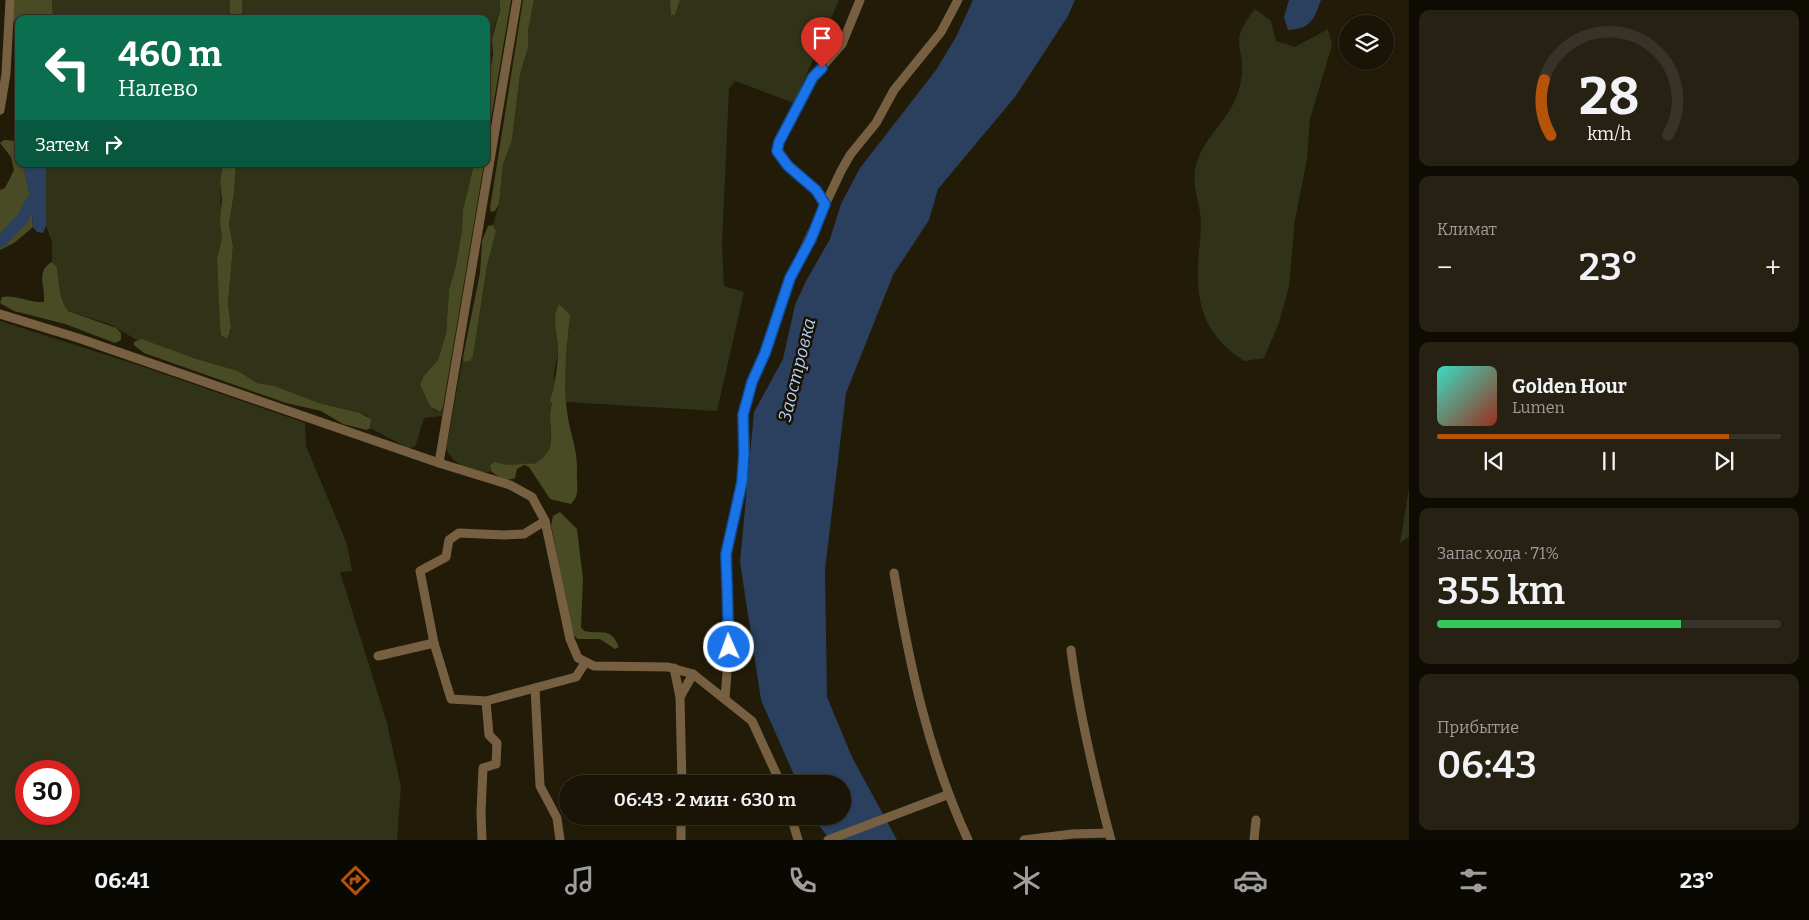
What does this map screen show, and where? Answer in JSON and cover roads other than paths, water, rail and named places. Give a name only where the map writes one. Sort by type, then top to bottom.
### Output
[{"type":"street","points":[[0,110],[6,74],[4,36],[10,0]]},
{"type":"street","points":[[490,160],[517,0]]},
{"type":"street","points":[[825,204],[816,190],[788,166],[777,151],[779,142],[813,77],[842,44],[860,0]]},
{"type":"street","points":[[725,698],[729,647],[726,554],[742,482],[744,453],[743,415],[752,382],[765,353],[790,278],[811,239],[825,204],[850,155],[876,123],[894,90],[941,32],[958,0]]},
{"type":"street","points":[[439,463],[489,167]]},
{"type":"street","points":[[0,314],[78,338],[523,491],[532,497],[539,506],[545,521],[570,639],[578,658],[594,666],[674,668],[693,674],[752,721],[777,775]]},
{"type":"street","points":[[545,521],[524,534],[504,535],[459,532],[449,540],[446,557],[420,571],[434,643],[451,698],[486,701],[576,677],[586,663]]},
{"type":"street","points":[[894,573],[908,656],[920,706],[947,795],[968,840]]},
{"type":"street","points":[[378,656],[434,643]]},
{"type":"street","points":[[1024,840],[1072,834],[1110,837],[1089,755],[1076,691],[1072,650]]},
{"type":"street","points":[[674,668],[680,697],[682,775]]},
{"type":"street","points":[[680,697],[693,674]]},
{"type":"street","points":[[535,688],[540,786],[558,818],[560,840]]},
{"type":"street","points":[[482,840],[483,768],[496,764],[497,750],[497,743],[489,736],[486,701]]},
{"type":"street","points":[[828,840],[947,795]]},
{"type":"street","points":[[1254,840],[1256,820]]},
{"type":"street","points":[[681,825],[681,840]]},
{"type":"street","points":[[794,825],[798,840]]},
{"type":"water","name":"Заостровка","points":[[973,0],[1075,0],[1068,16],[1015,97],[938,189],[929,220],[893,275],[846,393],[825,570],[827,697],[852,757],[897,840],[830,840],[819,825],[851,825],[851,775],[794,775],[761,700],[740,562],[754,412],[783,359],[795,305],[806,281],[830,239],[841,204],[860,168],[936,70],[956,37]]},
{"type":"water","points":[[1289,0],[1321,0],[1310,22],[1301,28],[1288,30],[1284,17]]},
{"type":"water","points":[[24,167],[46,167],[46,226],[43,233],[37,232],[33,227],[31,202]]},
{"type":"waterway","points":[[0,242],[23,218],[31,202]]}]
